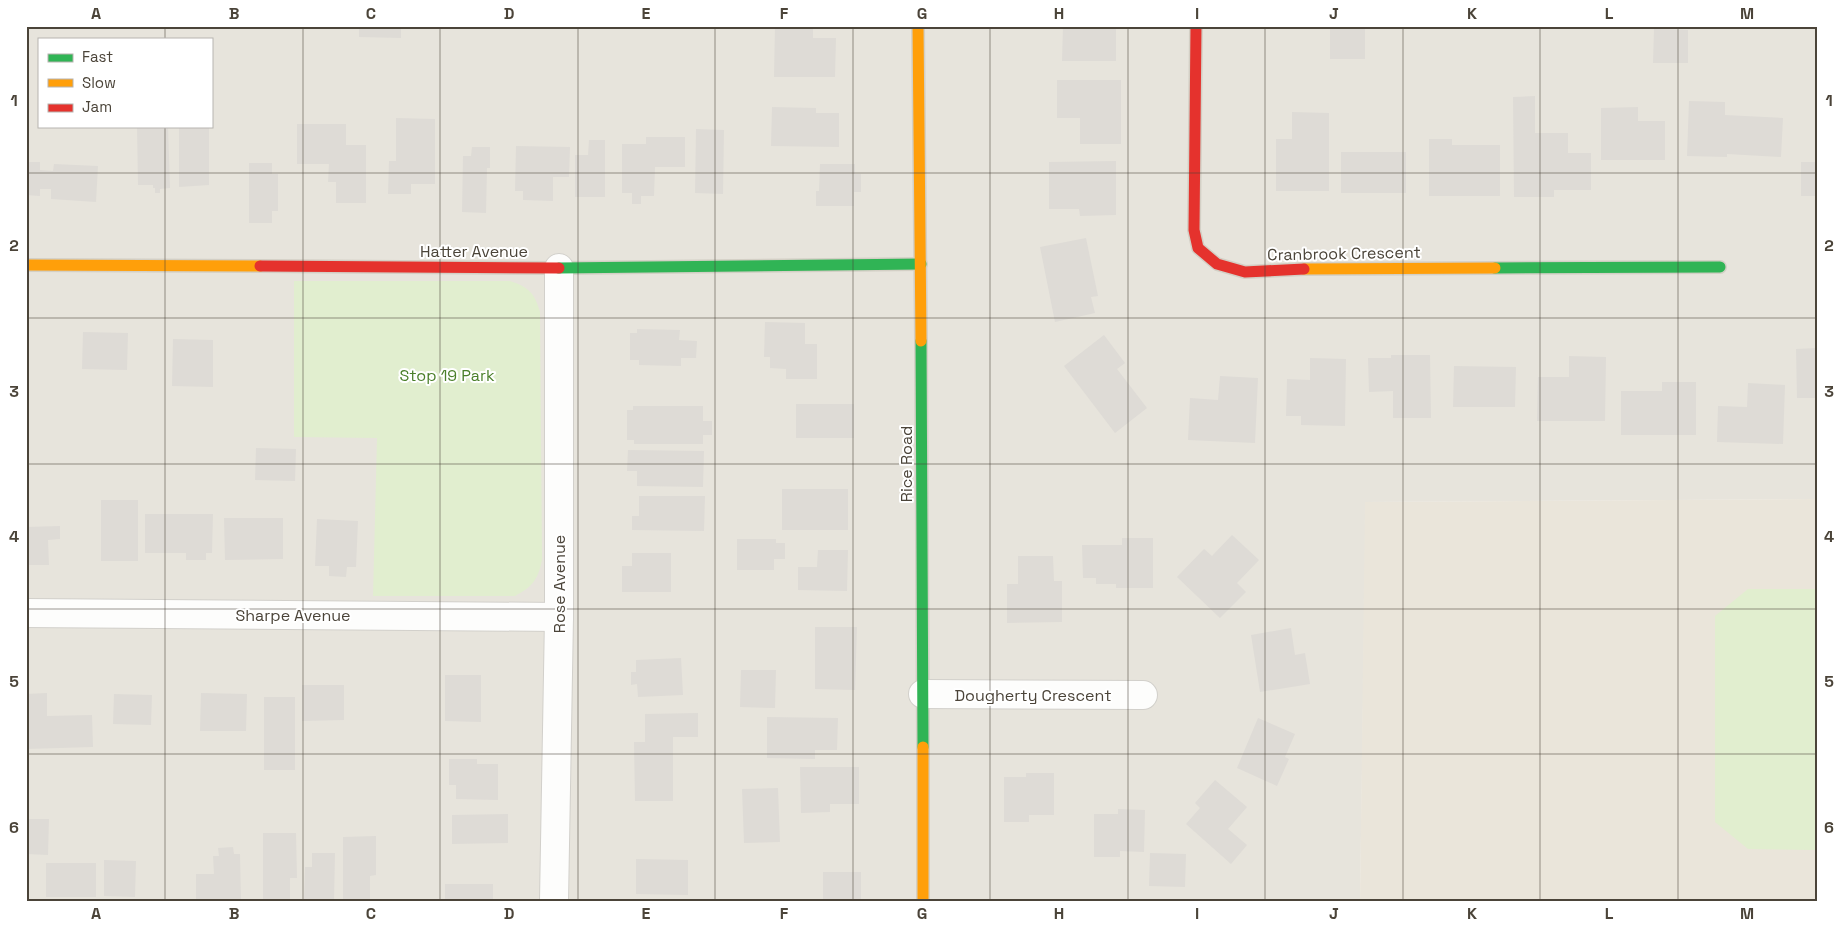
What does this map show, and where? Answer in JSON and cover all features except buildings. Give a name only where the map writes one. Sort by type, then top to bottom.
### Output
[{"type":"street","name":"Rice Road","points":[[918,26],[921,264],[923,901]]},
{"type":"street","name":"Cranbrook Crescent","points":[[1196,26],[1194,230],[1198,248],[1217,264],[1244,272],[1300,269],[1720,267]]},
{"type":"street","name":"Hatter Avenue","points":[[26,265],[559,268],[921,264]]},
{"type":"street","name":"Rose Avenue","points":[[554,901],[559,616],[559,268]]},
{"type":"street","name":"Sharpe Avenue","points":[[26,613],[559,616]]},
{"type":"street","name":"Dougherty Crescent","points":[[923,694],[1143,695]]},
{"type":"shaded area","points":[[26,26],[1817,26],[1817,499],[1366,502],[1360,901],[26,901]]},
{"type":"shaded area","points":[[1817,499],[1817,901],[1360,901],[1365,502]]},
{"type":"green space","name":"Stop 19 Park","points":[[294,281],[510,281],[530,292],[536,300],[540,312],[542,560],[536,578],[526,589],[515,596],[373,596],[377,438],[294,437]]},
{"type":"green space","points":[[1748,589],[1817,589],[1817,850],[1748,849],[1715,822],[1715,616]]},
{"type":"traffic: fast","points":[[559,268],[921,264]]},
{"type":"traffic: fast","points":[[1495,268],[1720,267]]},
{"type":"traffic: fast","points":[[921,341],[923,747]]},
{"type":"traffic: slow","points":[[918,26],[921,341]]},
{"type":"traffic: slow","points":[[26,265],[260,266]]},
{"type":"traffic: slow","points":[[1304,269],[1495,268]]},
{"type":"traffic: slow","points":[[923,747],[923,901]]},
{"type":"traffic: jam","points":[[1196,26],[1194,230],[1198,248],[1217,264],[1245,272],[1304,269]]},
{"type":"traffic: jam","points":[[260,266],[559,268]]}]
